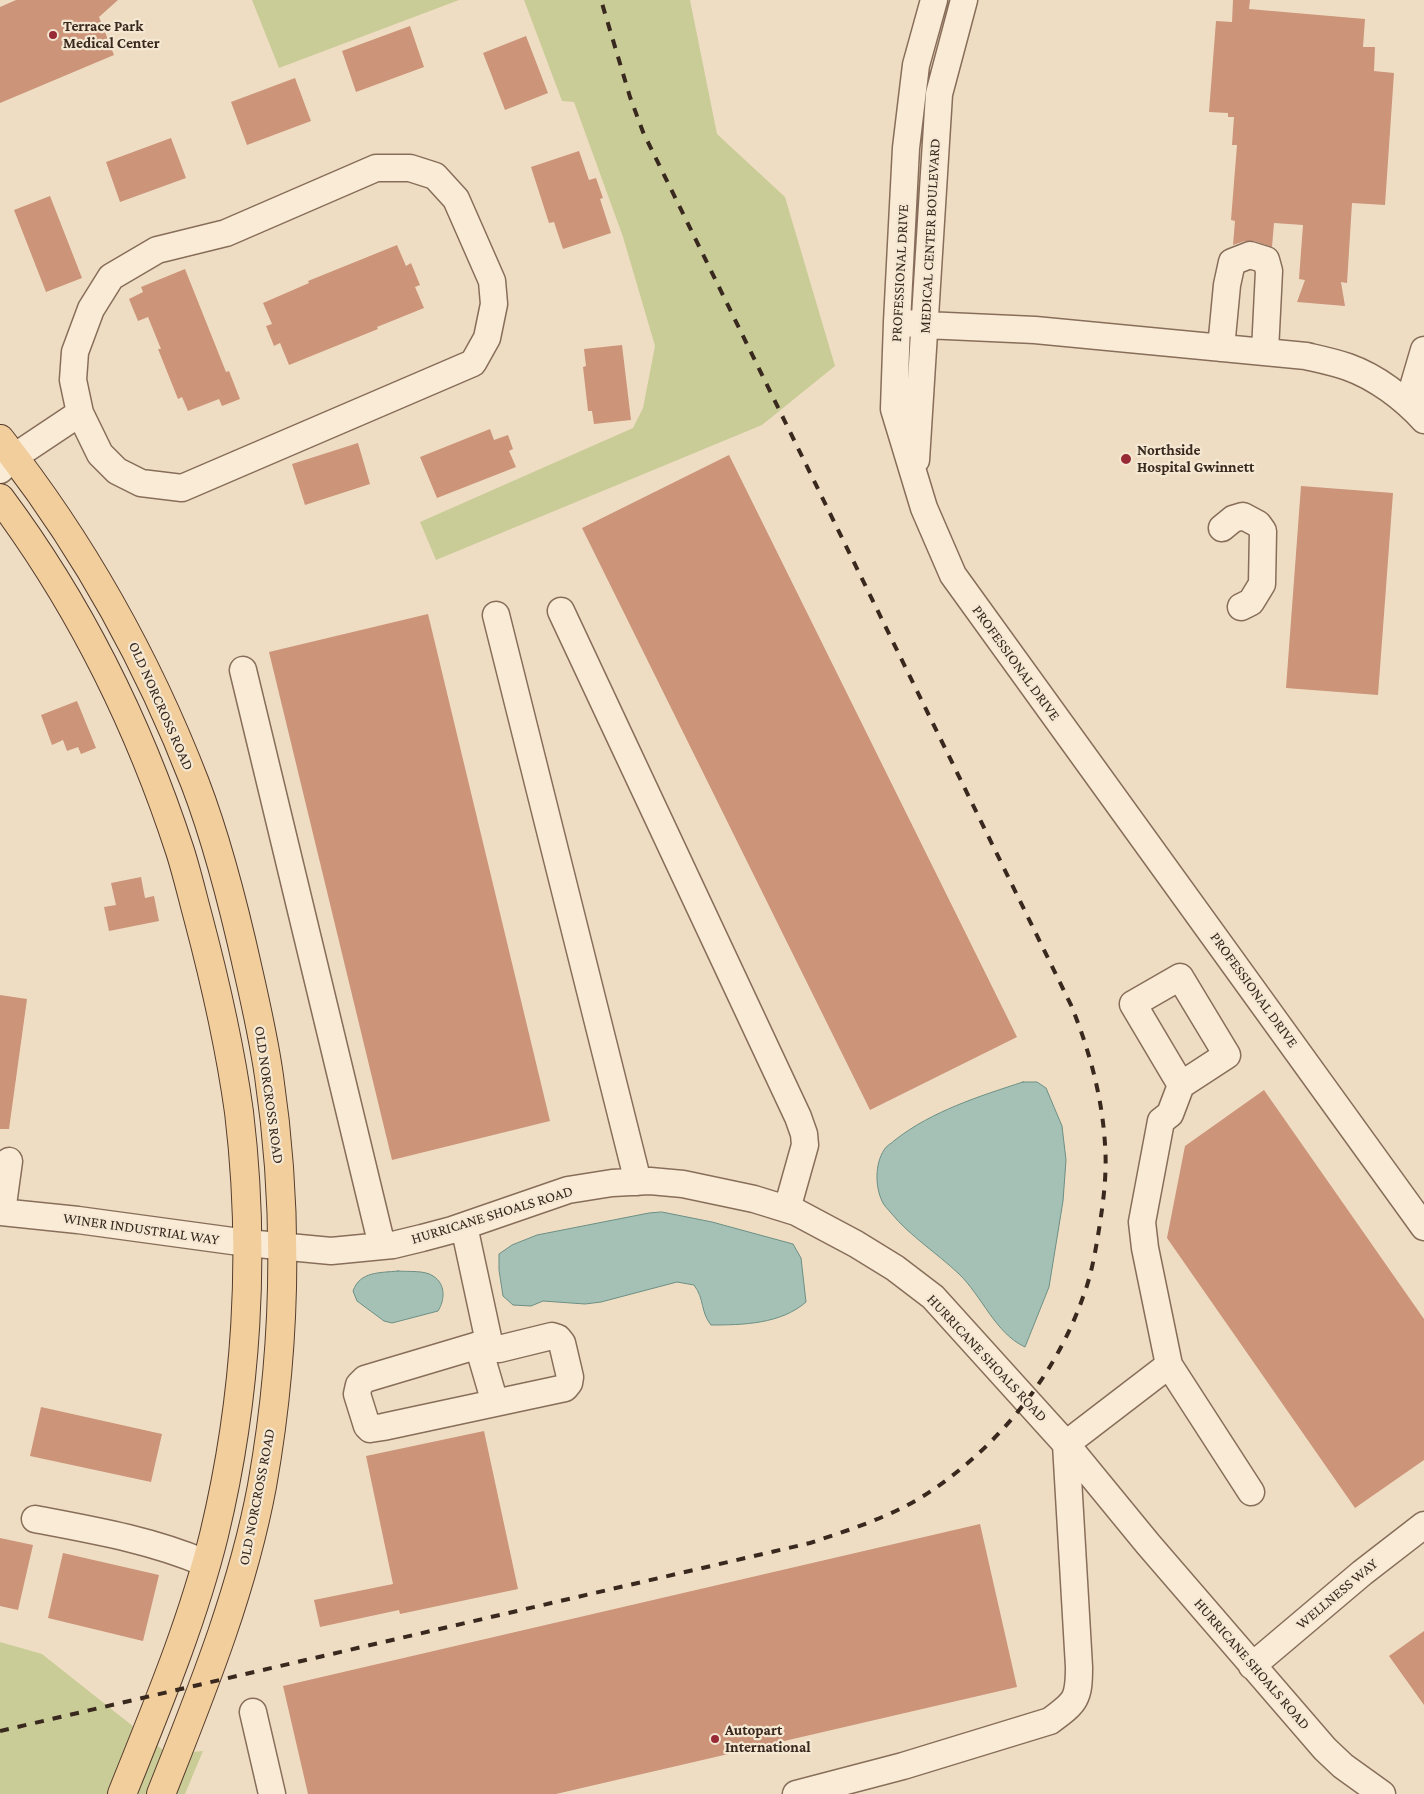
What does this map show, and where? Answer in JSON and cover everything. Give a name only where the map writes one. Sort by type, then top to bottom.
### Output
[{"type":"main road","name":"OLD NORCROSS ROAD","points":[[5,456],[46,500],[100,583],[134,644],[169,719],[196,785],[219,855],[238,927],[269,1076],[279,1166],[283,1247],[281,1330],[276,1386],[262,1486],[246,1560],[205,1684],[162,1794]]},
{"type":"main road","points":[[0,498],[21,526],[70,603],[113,683],[149,765],[180,852],[209,958],[231,1066],[241,1138],[248,1281],[244,1346],[234,1428],[213,1537],[187,1627],[122,1794]]},
{"type":"street","name":"PROFESSIONAL DRIVE","points":[[934,0],[916,65],[906,148],[894,409],[934,533],[953,575],[1424,1227]]},
{"type":"street","name":"MEDICAL CENTER BOULEVARD","points":[[915,475],[939,94],[964,0]]},
{"type":"street","points":[[376,168],[410,168],[435,176],[456,199],[492,281],[494,304],[487,338],[473,363],[182,488],[141,483],[117,471],[100,454],[80,413],[74,380],[75,352],[91,309],[111,277],[157,250],[226,233],[376,168]]},
{"type":"street","points":[[1222,348],[1227,285],[1232,262],[1250,255],[1266,260],[1269,271],[1265,351]]},
{"type":"street","points":[[897,322],[924,326],[1035,330],[1306,356],[1348,367],[1382,385],[1418,414]]},
{"type":"street","points":[[1418,414],[1414,384],[1424,350]]},
{"type":"street","points":[[5,456],[80,413]]},
{"type":"street","points":[[1222,528],[1233,519],[1243,516],[1258,524],[1263,531],[1262,584],[1251,602],[1241,607]]},
{"type":"street","points":[[561,611],[798,1117],[804,1134],[805,1145],[786,1209]]},
{"type":"street","points":[[496,615],[638,1182]]},
{"type":"street","points":[[243,670],[382,1246]]},
{"type":"street","points":[[1181,1085],[1170,1114],[1160,1121],[1142,1222],[1145,1248],[1169,1365],[1251,1492]]},
{"type":"street","points":[[1,1212],[10,1161]]},
{"type":"street","name":"HURRICANE SHOALS ROAD","points":[[283,1247],[331,1250],[382,1246],[422,1238],[464,1226],[568,1190],[612,1183],[650,1181],[690,1185],[754,1199],[786,1209],[813,1221],[895,1268],[933,1297],[1066,1444],[1135,1529],[1325,1750],[1343,1766],[1382,1794]]},
{"type":"street","name":"WINER INDUSTRIAL WAY","points":[[1,1212],[78,1220],[247,1244],[283,1247]]},
{"type":"street","points":[[464,1226],[494,1403]]},
{"type":"street","points":[[552,1336],[558,1338],[562,1343],[570,1377],[569,1383],[565,1388],[370,1429],[367,1426],[357,1394],[358,1385],[365,1379],[483,1343],[499,1349],[552,1336]]},
{"type":"street","points":[[796,1794],[903,1766],[1050,1721],[1069,1707],[1079,1690],[1079,1667],[1066,1444],[1169,1365]]},
{"type":"street","points":[[35,1519],[149,1543],[206,1563]]},
{"type":"street","name":"WELLNESS WAY","points":[[1252,1666],[1362,1573],[1424,1525]]},
{"type":"street","points":[[253,1712],[272,1794]]},
{"type":"green space","points":[[252,0],[459,0],[279,68]]},
{"type":"green space","points":[[524,0],[690,0],[717,134],[785,197],[835,366],[762,425],[436,560],[420,522],[633,428],[643,408],[655,346],[623,237],[574,102],[562,101]]},
{"type":"green space","points":[[0,1642],[42,1654],[168,1754],[203,1751],[185,1794],[0,1794]]},
{"type":"shaded area","points":[[1023,1082],[1037,1082],[1046,1088],[1062,1126],[1066,1160],[1063,1201],[1049,1287],[1025,1347],[1005,1333],[959,1274],[907,1230],[886,1207],[878,1189],[877,1175],[879,1162],[885,1149],[909,1130],[957,1105]]},
{"type":"shaded area","points":[[662,1212],[712,1222],[793,1244],[801,1258],[806,1302],[785,1315],[761,1322],[711,1325],[705,1315],[700,1296],[694,1285],[677,1282],[601,1302],[585,1304],[543,1301],[531,1306],[513,1305],[503,1296],[499,1270],[499,1254],[512,1245],[537,1235]]},
{"type":"shaded area","points":[[398,1271],[426,1273],[437,1279],[443,1292],[442,1302],[438,1311],[392,1323],[384,1321],[357,1301],[353,1291],[360,1280],[371,1274]]},
{"type":"building","name":"Terrace Park Medical Center","points":[[16,0],[118,0],[99,17],[114,55],[0,103],[0,7]]},
{"type":"building","points":[[1233,0],[1250,0],[1249,9],[1365,19],[1363,47],[1375,47],[1374,71],[1394,73],[1385,205],[1352,203],[1347,283],[1341,282],[1345,306],[1297,302],[1305,280],[1299,279],[1303,225],[1274,223],[1272,247],[1254,241],[1245,241],[1233,245],[1235,221],[1231,220],[1237,145],[1232,145],[1234,117],[1228,117],[1228,113],[1209,112],[1216,21],[1232,22]]},
{"type":"building","points":[[410,26],[424,67],[356,92],[342,51]]},
{"type":"building","points":[[526,36],[548,93],[505,110],[483,53]]},
{"type":"building","points":[[295,78],[311,121],[247,145],[231,102]]},
{"type":"building","points":[[171,138],[186,178],[120,202],[106,162]]},
{"type":"building","points":[[579,151],[589,180],[596,178],[603,198],[600,199],[611,233],[563,249],[554,222],[549,223],[531,167]]},
{"type":"building","points":[[50,196],[82,278],[46,292],[14,210]]},
{"type":"building","points":[[397,245],[406,266],[411,263],[420,285],[415,287],[424,308],[289,365],[280,343],[274,346],[266,326],[272,324],[263,303],[309,283],[308,281]]},
{"type":"building","points":[[185,269],[226,372],[229,371],[240,399],[222,406],[219,399],[188,411],[182,397],[178,399],[158,349],[161,349],[148,317],[138,321],[129,299],[143,292],[141,287]]},
{"type":"building","points":[[622,345],[631,420],[594,424],[592,411],[588,411],[583,367],[586,366],[584,349]]},
{"type":"building","points":[[490,429],[494,440],[508,435],[513,449],[509,451],[516,467],[437,498],[420,457]]},
{"type":"building","points":[[358,443],[370,484],[305,505],[292,464]]},
{"type":"building","points":[[729,455],[1017,1037],[870,1110],[582,528]]},
{"type":"building","points":[[1301,486],[1393,493],[1378,695],[1286,688]]},
{"type":"building","points":[[428,614],[550,1121],[392,1160],[269,652]]},
{"type":"building","points":[[77,701],[96,748],[81,754],[78,747],[67,751],[63,740],[52,745],[41,715]]},
{"type":"building","points":[[141,877],[145,898],[154,896],[159,921],[109,931],[104,907],[116,905],[111,883]]},
{"type":"building","points":[[0,995],[27,999],[9,1129],[0,1129]]},
{"type":"building","points":[[1264,1090],[1424,1319],[1424,1460],[1355,1508],[1167,1238],[1185,1146]]},
{"type":"building","points":[[41,1407],[162,1434],[151,1482],[30,1456]]},
{"type":"building","points":[[484,1431],[518,1589],[400,1614],[399,1610],[320,1627],[314,1600],[393,1584],[366,1456]]},
{"type":"building","points":[[980,1524],[1017,1687],[556,1794],[308,1794],[283,1686]]},
{"type":"building","points":[[0,1538],[33,1545],[18,1610],[0,1606]]},
{"type":"building","points":[[63,1553],[159,1575],[143,1641],[48,1618]]},
{"type":"building","points":[[1424,1631],[1424,1705],[1389,1656]]},
{"type":"railway","points":[[0,1731],[810,1543],[890,1514],[920,1498],[959,1471],[982,1450],[1023,1405],[1058,1353],[1072,1325],[1086,1288],[1093,1261],[1101,1213],[1105,1184],[1106,1154],[1098,1091],[1078,1022],[643,132],[630,97],[601,0]]},
{"type":"place","name":"Terrace Park Medical Center","points":[[53,35]]},
{"type":"place","name":"Northside Hospital Gwinnett","points":[[1126,459]]},
{"type":"place","name":"Autopart International","points":[[715,1739]]}]
